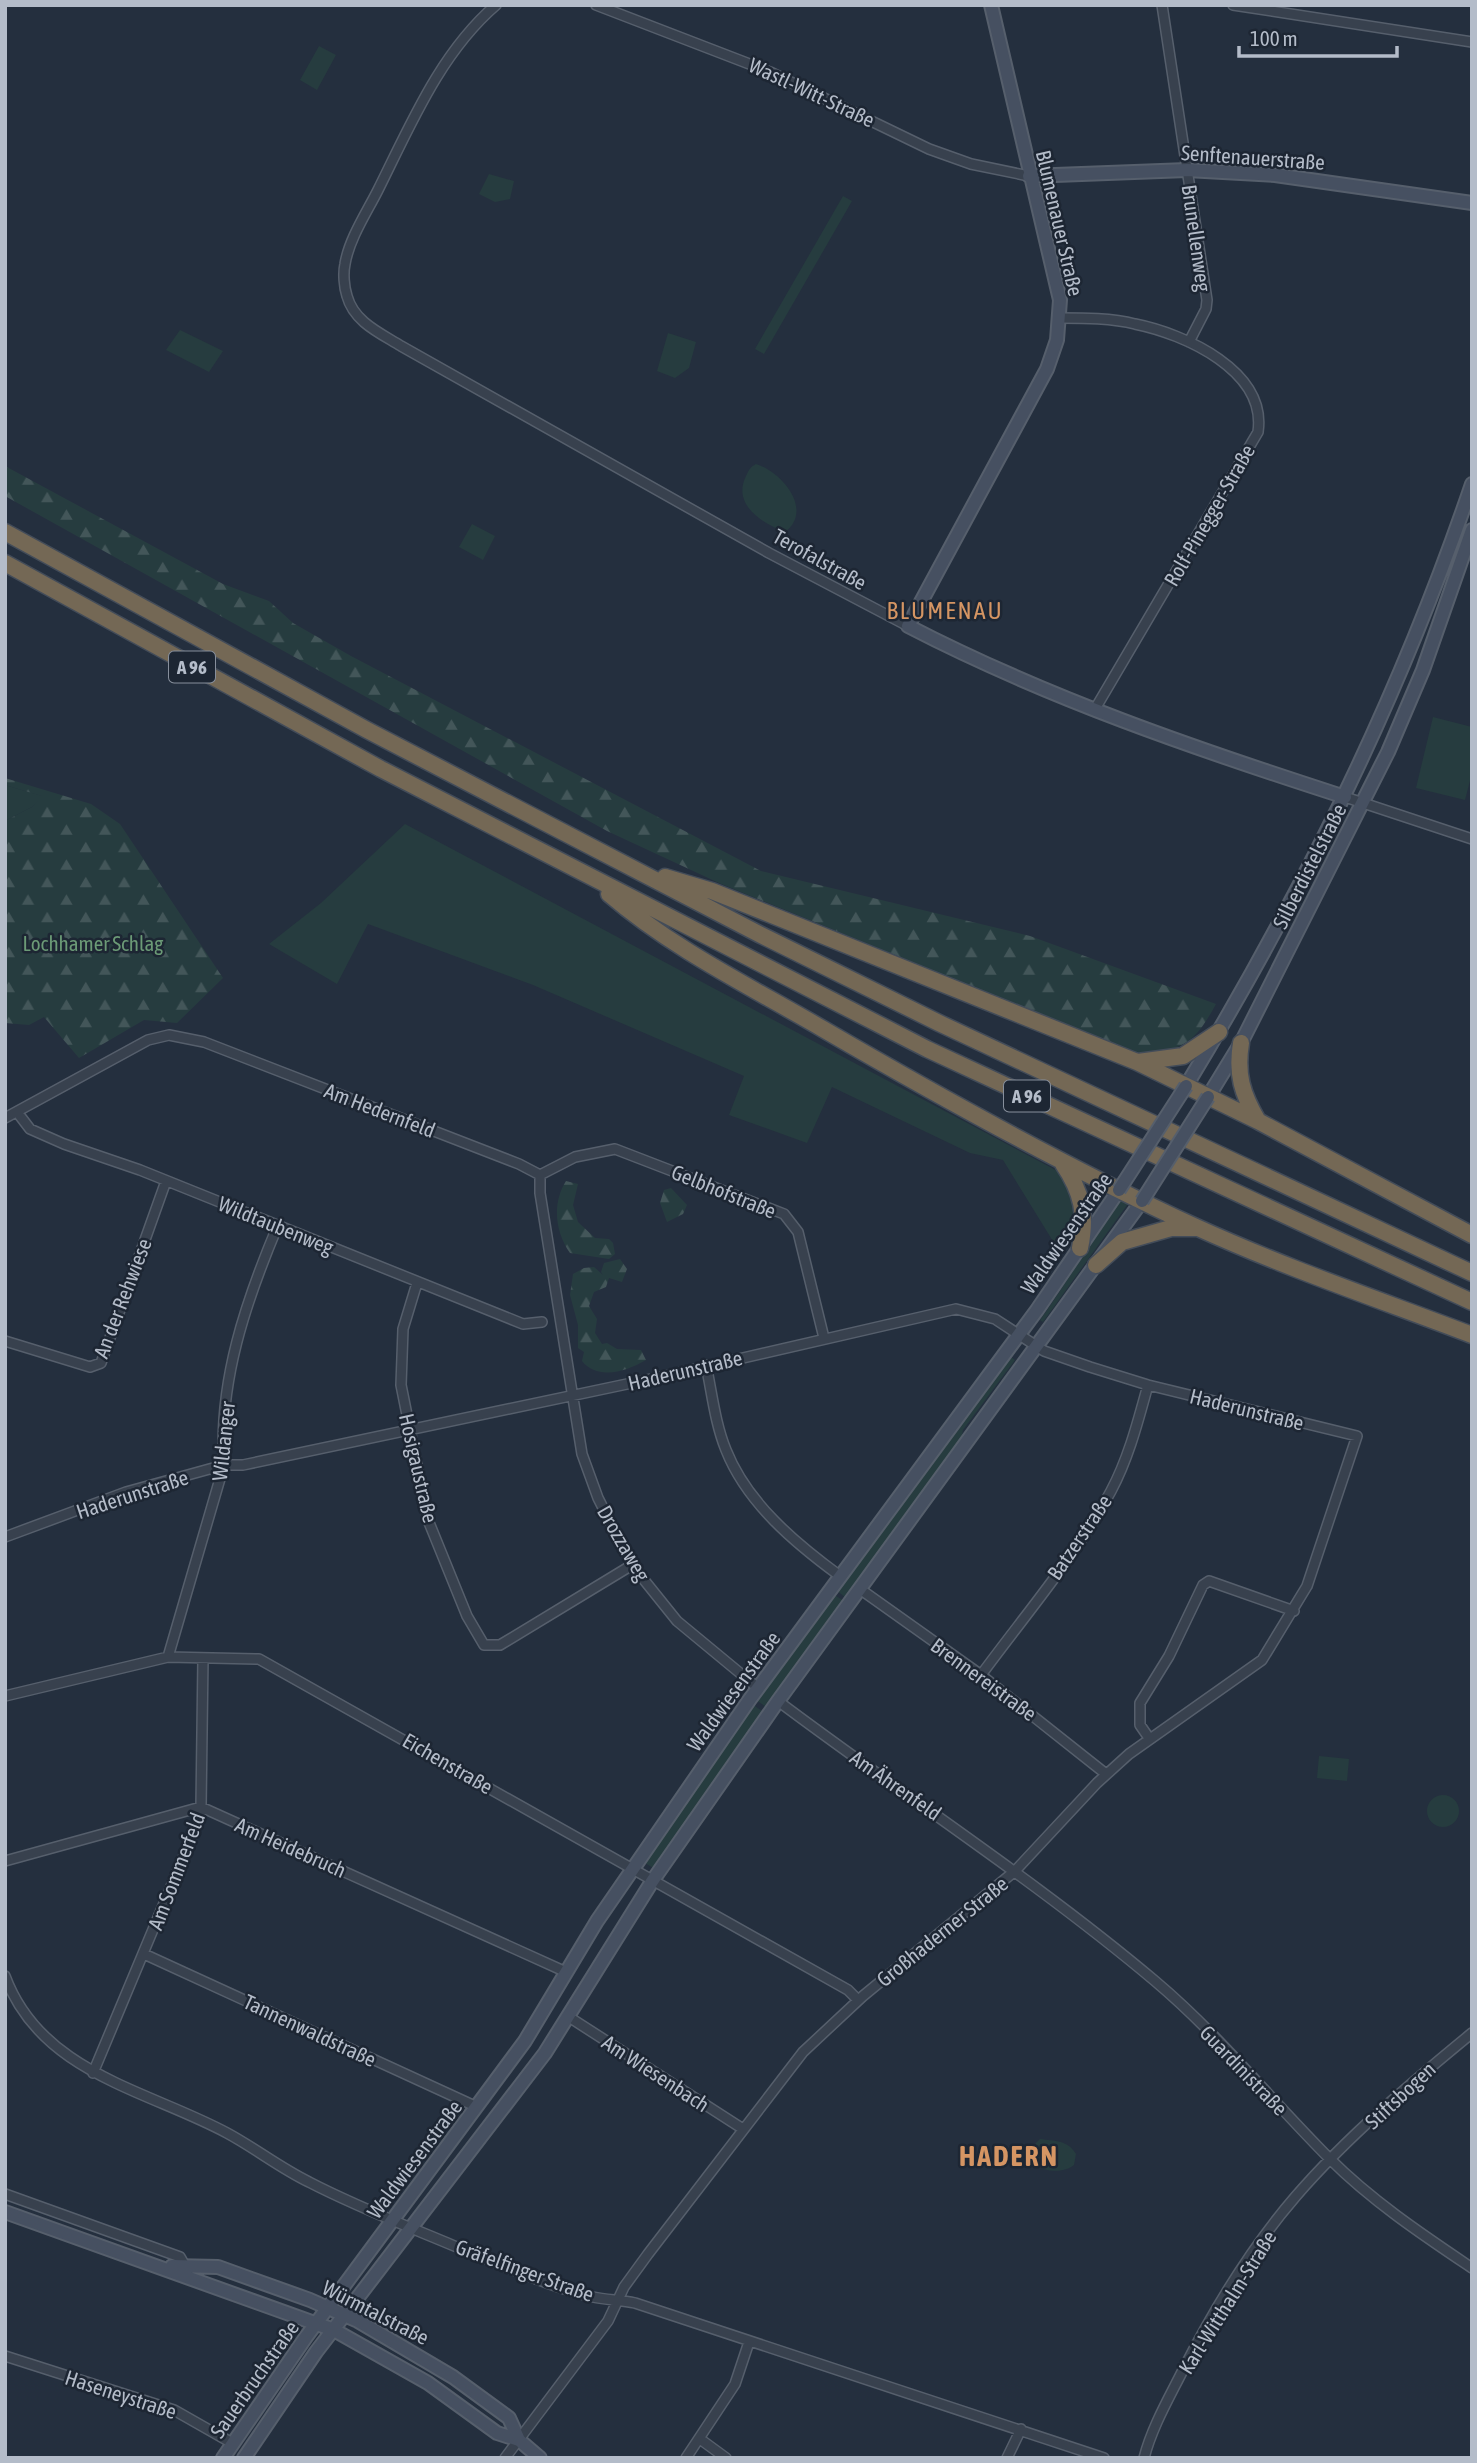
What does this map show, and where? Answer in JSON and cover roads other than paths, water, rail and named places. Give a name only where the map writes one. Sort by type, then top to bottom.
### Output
[{"type":"highway","name":"A 96","points":[[5,532],[232,658],[633,868],[939,1023],[1472,1273]]},
{"type":"highway","name":"A 96","points":[[5,563],[194,668],[589,877],[927,1048],[1472,1303]]},
{"type":"highway","points":[[633,868],[712,891],[1137,1062],[1258,1121],[1472,1235]]},
{"type":"highway","points":[[589,877],[633,915],[688,950],[915,1082],[1061,1161],[1198,1228],[1472,1335]]},
{"type":"highway","points":[[1137,1062],[1183,1056],[1219,1032]]},
{"type":"highway","points":[[1241,1043],[1239,1081],[1244,1097],[1258,1121]]},
{"type":"highway","points":[[1061,1161],[1076,1184],[1085,1213],[1080,1248]]},
{"type":"highway","points":[[1096,1265],[1122,1242],[1171,1228],[1198,1228]]},
{"type":"main road","name":"Blumenauer Straße","points":[[908,626],[1047,369],[1055,347],[1060,318],[1058,291],[991,5]]},
{"type":"main road","name":"Senftenauerstraße","points":[[1029,176],[1187,170],[1275,174],[1472,203]]},
{"type":"main road","name":"Silberdistelstraße","points":[[1186,1086],[1266,949],[1379,726],[1472,484]]},
{"type":"main road","name":"Silberdistelstraße","points":[[1142,1201],[1241,1043],[1363,802],[1423,670],[1472,530]]},
{"type":"main road","name":"Terofalstraße","points":[[908,626],[1095,709],[1231,760],[1345,797]]},
{"type":"main road","name":"Waldwiesenstraße","points":[[317,2322],[525,2041],[633,1867],[758,1688],[1080,1248],[1186,1086]]},
{"type":"main road","name":"Waldwiesenstraße","points":[[334,2330],[416,2230],[513,2097],[569,2017],[653,1880],[778,1701],[1142,1201]]},
{"type":"main road","name":"Würmtalstraße","points":[[5,2212],[160,2266],[188,2271],[317,2322],[428,2383],[498,2432],[519,2440],[540,2458]]},
{"type":"main road","name":"Würmtalstraße","points":[[188,2271],[218,2267],[345,2315],[453,2377],[509,2418],[519,2440]]},
{"type":"main road","name":"Sauerbruchstraße","points":[[223,2458],[317,2322]]},
{"type":"main road","name":"Sauerbruchstraße","points":[[244,2458],[334,2330]]},
{"type":"street","name":"Terofalstraße","points":[[496,5],[465,39],[433,84],[369,207],[345,263],[346,295],[350,303],[368,326],[401,346],[769,553],[908,626]]},
{"type":"street","name":"Wastl-Witt-Straße","points":[[596,5],[770,72],[929,149],[971,164],[1029,176]]},
{"type":"street","name":"Brunellenweg","points":[[1163,5],[1207,300],[1206,309],[1189,342]]},
{"type":"street","points":[[1233,5],[1472,42]]},
{"type":"street","name":"Rolf-Pinegger-Straße","points":[[1060,318],[1132,323],[1189,342],[1239,377],[1253,394],[1260,416],[1258,432],[1095,709]]},
{"type":"street","points":[[1345,797],[1472,839]]},
{"type":"street","name":"Am Hedernfeld","points":[[5,1118],[148,1040],[169,1035],[204,1042],[512,1161],[540,1175]]},
{"type":"street","name":"Wildtaubenweg","points":[[17,1112],[30,1129],[523,1324],[542,1322]]},
{"type":"street","name":"Gelbhofstraße","points":[[540,1175],[575,1157],[615,1149],[784,1214],[798,1232],[824,1338]]},
{"type":"street","points":[[540,1175],[540,1193],[572,1395]]},
{"type":"street","name":"An der Rehwiese","points":[[5,1341],[90,1367],[101,1363],[166,1181]]},
{"type":"street","name":"Wildanger","points":[[168,1657],[224,1465],[223,1443],[232,1360],[252,1285],[278,1225]]},
{"type":"street","name":"Hosigaustraße","points":[[417,1283],[403,1329],[401,1385],[428,1520],[467,1616],[484,1645],[500,1645],[632,1565]]},
{"type":"street","name":"Haderunstraße","points":[[5,1537],[126,1492],[224,1465],[243,1465],[572,1395],[956,1309],[995,1319],[1036,1347],[1148,1385],[1357,1436]]},
{"type":"street","points":[[706,1365],[718,1425],[737,1474],[782,1529],[840,1576]]},
{"type":"street","name":"Batzerstraße","points":[[981,1675],[1090,1525],[1111,1491],[1133,1439],[1148,1385]]},
{"type":"street","name":"Drozzaweg","points":[[572,1395],[586,1465],[598,1498],[632,1565],[677,1621],[758,1688]]},
{"type":"street","name":"Großhaderner Straße","points":[[505,2458],[608,2321],[618,2299],[790,2066],[858,2000],[1015,1871],[1106,1774],[1149,1738],[1262,1660],[1294,1611],[1322,1545],[1357,1436]]},
{"type":"street","points":[[1149,1738],[1140,1725],[1140,1703],[1169,1656],[1203,1585],[1209,1581],[1294,1611]]},
{"type":"street","name":"Brennereistraße","points":[[860,1589],[981,1675],[1106,1774]]},
{"type":"street","name":"Eichenstraße","points":[[5,1696],[168,1657],[250,1658],[266,1662],[633,1867],[848,1990],[858,2000]]},
{"type":"street","name":"Am Sommerfeld","points":[[93,2073],[144,1954],[201,1807],[203,1658]]},
{"type":"street","name":"Am Ährenfeld","points":[[778,1701],[1015,1871]]},
{"type":"street","points":[[5,1861],[201,1807]]},
{"type":"street","name":"Am Heidebruch","points":[[201,1807],[566,1972]]},
{"type":"street","name":"Guardinistraße","points":[[1015,1871],[1100,1934],[1157,1983],[1223,2046],[1331,2160],[1407,2223],[1472,2268]]},
{"type":"street","name":"Tannenwaldstraße","points":[[144,1954],[477,2107]]},
{"type":"street","name":"Gräfelfinger Straße","points":[[5,1976],[22,2009],[39,2029],[55,2046],[93,2073],[227,2133],[309,2183],[393,2220],[507,2267],[594,2297],[618,2299],[1104,2458]]},
{"type":"street","name":"Am Wiesenbach","points":[[569,2017],[743,2129]]},
{"type":"street","name":"Stiftsbogen","points":[[1331,2160],[1418,2077],[1472,2033]]},
{"type":"street","name":"Karl-Witthalm-Straße","points":[[1144,2458],[1159,2418],[1188,2360],[1238,2275],[1297,2196],[1331,2160]]},
{"type":"street","name":"Würmtalstraße","points":[[5,2194],[180,2257],[188,2271]]},
{"type":"street","points":[[686,2458],[735,2384],[749,2342]]},
{"type":"street","name":"Haseneystraße","points":[[5,2356],[174,2410],[232,2443]]},
{"type":"street","points":[[1007,2458],[1021,2429]]},
{"type":"street","points":[[700,2439],[726,2458]]},
{"type":"district","name":"BLUMENAU","points":[[945,610]]},
{"type":"district","name":"HADERN","points":[[1009,2156]]},
{"type":"park label","name":"Lochhamer Schlag","points":[[93,943]]}]
